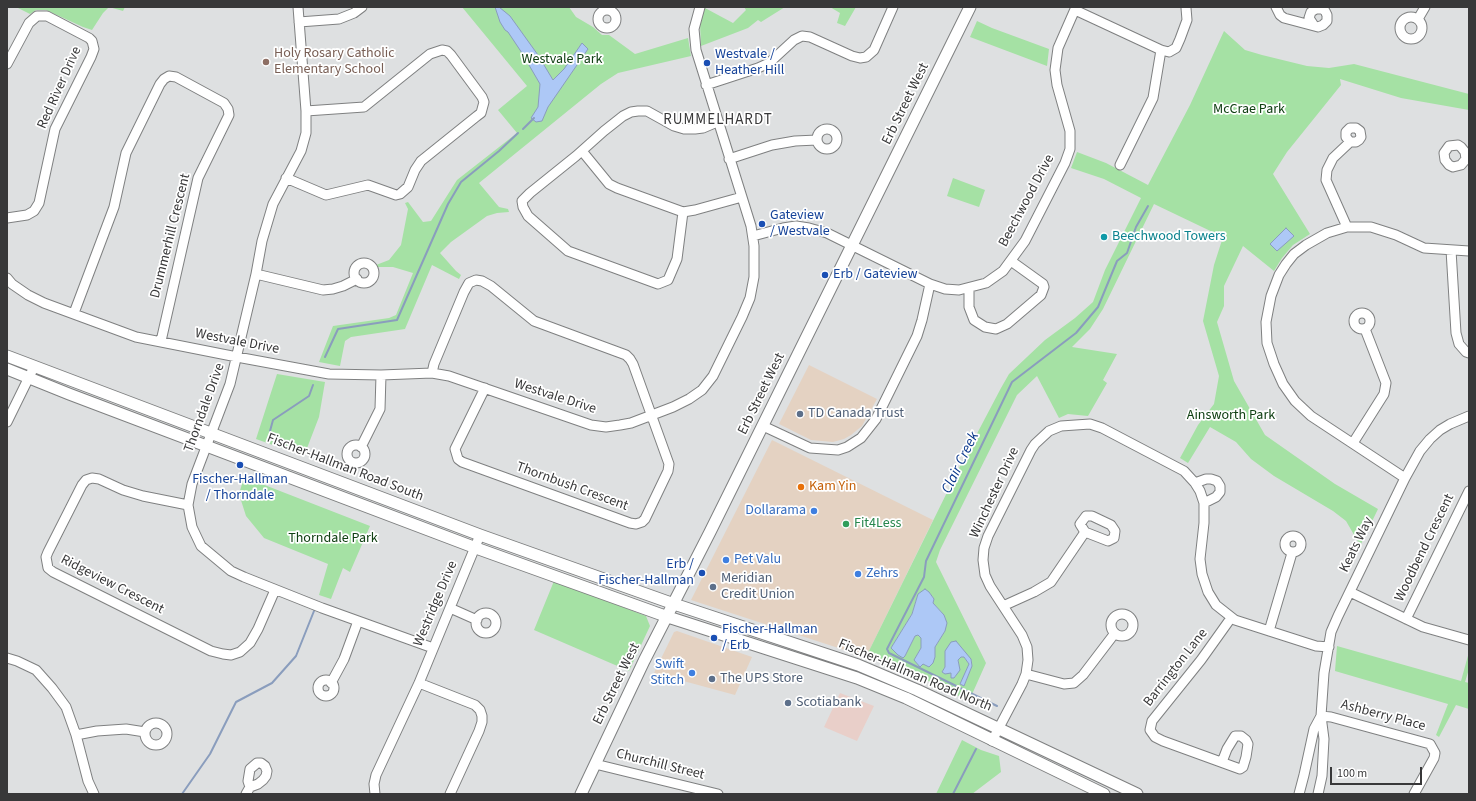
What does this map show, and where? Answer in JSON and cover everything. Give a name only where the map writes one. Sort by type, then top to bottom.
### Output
[{"type":"main road","name":"Erb Street West","points":[[581,794],[644,661],[668,617],[970,7]]},
{"type":"main road","name":"Fischer-Hallman Road South","points":[[7,356],[69,394],[476,548],[668,617]]},
{"type":"main road","name":"Fischer-Hallman Road South","points":[[7,369],[31,372],[212,433],[480,535],[674,604]]},
{"type":"main road","name":"Fischer-Hallman Road North","points":[[674,604],[858,665],[999,728],[1137,794]]},
{"type":"main road","name":"Fischer-Hallman Road North","points":[[668,617],[857,678],[906,698],[1104,794]]},
{"type":"street","name":"Thorndale Drive","points":[[298,7],[306,111],[306,133],[301,151],[273,204],[262,241],[238,357],[230,384],[192,484],[188,505],[192,527],[201,546],[231,571],[275,590],[433,648]]},
{"type":"street","points":[[299,22],[338,19],[354,13],[362,7]]},
{"type":"street","name":"Westvale Drive","points":[[7,278],[12,284],[28,295],[44,303],[136,337],[329,374],[381,375],[432,373],[449,376],[591,425],[606,427],[620,425],[651,415],[689,399],[702,390],[713,376],[750,298],[754,278],[755,259],[753,236],[696,50],[694,29],[700,7]]},
{"type":"street","points":[[706,85],[769,63],[794,40],[802,36],[810,37],[852,56],[860,58],[866,57],[874,50],[894,7]]},
{"type":"street","points":[[1076,8],[1161,50],[1169,52],[1176,48],[1187,20],[1183,7]]},
{"type":"street","points":[[1276,7],[1280,15],[1284,18],[1313,24]]},
{"type":"street","points":[[1418,19],[1425,7]]},
{"type":"street","name":"Beechwood Drive","points":[[753,236],[782,228],[796,226],[810,228],[827,233],[930,284],[945,289],[969,289],[986,283],[1003,271],[1032,230],[1065,163],[1070,149],[1071,136],[1062,104],[1055,70],[1058,48],[1076,8]]},
{"type":"street","name":"Red River Drive","points":[[7,64],[29,23],[36,16],[47,16],[89,38],[92,41],[94,49],[56,129],[39,203],[34,211],[27,215],[7,218]]},
{"type":"street","points":[[286,178],[326,195],[368,185],[396,195],[400,194],[408,187],[417,165],[478,116],[481,113],[484,102],[482,96],[451,55],[447,51],[442,50],[430,54],[364,106],[306,111]]},
{"type":"street","points":[[1120,165],[1153,98],[1161,50]]},
{"type":"street","name":"Drummerhill Crescent","points":[[74,313],[114,207],[126,153],[160,84],[169,76],[176,77],[224,103],[228,109],[229,115],[198,178],[161,341]]},
{"type":"street","points":[[683,212],[677,259],[668,280],[658,284],[568,251],[528,216],[523,207],[522,201],[623,116],[638,111],[646,111],[674,126],[684,129],[703,128],[717,122]]},
{"type":"street","points":[[729,159],[772,145],[795,141],[817,140]]},
{"type":"street","points":[[1347,227],[1326,180],[1327,170],[1333,158],[1350,142]]},
{"type":"street","points":[[582,151],[609,184],[683,212],[742,197]]},
{"type":"street","points":[[1405,478],[1311,416],[1295,401],[1283,384],[1274,364],[1268,343],[1266,322],[1271,296],[1279,275],[1294,254],[1327,233],[1347,227],[1371,227],[1396,235],[1424,248],[1469,251]]},
{"type":"street","points":[[1451,250],[1456,333],[1459,344],[1466,352],[1469,353]]},
{"type":"street","points":[[969,289],[969,307],[974,320],[985,327],[996,329],[1007,324],[1042,295],[1044,288],[1043,284],[1011,261]]},
{"type":"street","points":[[256,274],[322,290],[343,286],[356,279]]},
{"type":"street","points":[[432,373],[434,364],[467,286],[472,281],[482,281],[491,286],[528,318],[626,355],[633,364],[651,415]]},
{"type":"street","points":[[763,426],[810,448],[838,450],[847,447],[861,438],[876,419],[917,336],[930,284]]},
{"type":"street","points":[[1353,443],[1384,394],[1386,383],[1365,329]]},
{"type":"street","points":[[7,422],[31,372]]},
{"type":"street","points":[[361,447],[380,409],[381,375]]},
{"type":"street","name":"Thornbush Crescent","points":[[485,388],[457,443],[455,449],[458,459],[462,462],[636,524],[642,522],[645,518],[668,471],[669,464],[667,455],[651,415]]},
{"type":"street","name":"Keats Way","points":[[1318,794],[1322,776],[1324,739],[1320,716],[1324,674],[1331,632],[1405,478],[1420,451],[1430,439],[1450,424],[1469,416]]},
{"type":"street","name":"Winchester Drive","points":[[992,741],[1022,684],[1026,674],[1028,660],[1027,647],[1022,635],[990,586],[985,575],[983,560],[984,548],[988,536],[1031,450],[1035,444],[1049,432],[1061,426],[1090,424],[1102,428],[1184,471],[1200,491],[1204,503],[1204,523],[1200,559],[1202,574],[1208,592],[1216,605],[1231,618],[1316,646],[1329,647]]},
{"type":"street","name":"Ridgeview Crescent","points":[[188,505],[143,496],[123,490],[99,479],[92,478],[86,480],[82,485],[48,552],[46,558],[48,568],[211,651],[231,655],[240,652],[250,643],[258,629],[275,590]]},
{"type":"street","points":[[1195,483],[1206,479],[1211,479],[1217,481],[1220,486],[1220,492],[1216,497],[1204,503]]},
{"type":"street","name":"Woodbend Crescent","points":[[1406,619],[1469,491]]},
{"type":"street","points":[[1003,606],[1034,592],[1051,582],[1085,532]]},
{"type":"street","name":"Westridge Drive","points":[[375,794],[374,784],[376,776],[419,684],[476,548],[480,535]]},
{"type":"street","points":[[1269,631],[1292,553]]},
{"type":"street","name":"Woodbend Crescent","points":[[1350,592],[1423,627],[1469,640]]},
{"type":"street","points":[[450,608],[477,620]]},
{"type":"street","name":"Barrington Lane","points":[[1222,762],[1163,742],[1155,737],[1150,730],[1152,721],[1201,660],[1231,618]]},
{"type":"street","points":[[331,682],[344,659],[358,621]]},
{"type":"street","points":[[1026,674],[1064,684],[1074,683],[1083,675],[1114,633]]},
{"type":"street","points":[[7,658],[17,660],[36,670],[66,707],[76,735],[88,781],[94,794]]},
{"type":"street","points":[[419,684],[474,705],[480,710],[482,716],[479,731],[450,794]]},
{"type":"street","name":"Keats Way","points":[[1299,794],[1314,729],[1320,716]]},
{"type":"street","name":"Ashberry Place","points":[[1320,716],[1331,717],[1430,744],[1435,753],[1434,758],[1414,794]]},
{"type":"street","points":[[76,735],[98,731],[126,729],[145,732]]},
{"type":"street","name":"Churchill Street","points":[[595,764],[718,794]]},
{"type":"shaded area","points":[[809,365],[877,399],[862,426],[844,439],[833,442],[811,440],[779,424]]},
{"type":"shaded area","points":[[772,440],[933,520],[866,657],[691,600]]},
{"type":"shaded area","points":[[677,631],[752,657],[735,695],[654,673],[674,632]]},
{"type":"shaded area","points":[[840,693],[874,706],[857,741],[824,727]]},
{"type":"green space","points":[[16,7],[109,7],[103,13],[92,30],[46,10],[36,10],[30,14]]},
{"type":"green space","points":[[109,7],[125,7],[123,11]]},
{"type":"green space","name":"Westvale Park","points":[[462,7],[569,7],[576,17],[593,27],[602,35],[609,35],[635,54],[688,38],[691,56],[618,73],[601,84],[479,183],[499,207],[508,209],[509,212],[487,216],[451,242],[440,253],[461,275],[459,279],[432,265],[405,329],[351,337],[345,341],[340,366],[319,362],[333,326],[389,318],[396,315],[413,273],[393,267],[376,267],[376,265],[389,260],[401,245],[408,209],[405,203],[408,202],[423,222],[431,221],[457,180],[517,133],[498,110],[527,86]]},
{"type":"green space","points":[[744,7],[785,7],[761,22],[758,20],[748,28],[701,46],[700,24],[705,8],[733,23],[746,10]]},
{"type":"green space","points":[[830,7],[856,7],[845,26],[837,23],[840,13]]},
{"type":"green space","points":[[977,21],[1049,49],[1047,66],[970,37]]},
{"type":"green space","points":[[1224,31],[1245,50],[1262,55],[1307,66],[1329,68],[1354,64],[1469,94],[1469,110],[1401,98],[1340,79],[1341,85],[1287,152],[1273,174],[1310,234],[1293,245],[1282,258],[1274,271],[1243,246],[1224,286],[1224,306],[1217,322],[1234,381],[1265,435],[1335,484],[1378,509],[1361,544],[1346,521],[1333,511],[1274,476],[1251,459],[1236,442],[1210,427],[1188,463],[1180,458],[1198,425],[1214,404],[1219,376],[1203,321],[1214,265],[1223,237],[1154,204],[1103,309],[1090,329],[1072,347],[1117,354],[1103,380],[1107,383],[1088,416],[1068,414],[1059,418],[1037,376],[1017,395],[940,550],[936,562],[986,663],[969,701],[904,669],[866,657],[961,464],[1009,374],[1045,340],[1075,318],[1093,302],[1105,270],[1141,198],[1104,179],[1071,168],[1077,152],[1106,163],[1148,185],[1190,105]],"holes":[[[929,592],[934,599],[933,603],[944,615],[945,631],[935,647],[935,657],[925,664],[922,664],[921,667],[914,660],[921,648],[921,638],[917,635],[915,636],[905,656],[891,648],[912,614],[918,594]],[[946,651],[971,659],[972,665],[964,686],[960,684],[969,664],[964,657],[961,657],[958,660],[959,670],[954,678],[952,673],[942,672],[945,667]]]},
{"type":"green space","points":[[953,178],[985,190],[979,207],[947,196]]},
{"type":"green space","points":[[277,374],[325,382],[319,417],[304,456],[256,439]]},
{"type":"green space","name":"Thorndale Park","points":[[244,477],[370,526],[350,572],[343,568],[331,599],[319,595],[328,564],[264,538],[246,516],[239,494]]},
{"type":"green space","points":[[554,581],[646,616],[650,626],[629,671],[534,630]]},
{"type":"green space","points":[[1337,646],[1461,681],[1469,652],[1469,669],[1465,682],[1469,683],[1469,709],[1456,705],[1439,737],[1436,735],[1448,704],[1335,671]]},
{"type":"green space","points":[[962,740],[981,750],[999,756],[1001,772],[972,794],[936,794]]},
{"type":"water","points":[[495,7],[499,7],[510,16],[538,55],[553,80],[564,69],[582,43],[588,49],[548,107],[542,121],[536,122],[531,118],[538,107],[540,84],[522,53],[500,22]]},
{"type":"water","points":[[1286,228],[1294,236],[1277,251],[1270,244]]},
{"type":"water","points":[[925,589],[934,599],[933,603],[944,615],[947,623],[945,631],[935,647],[935,657],[933,663],[929,667],[923,664],[920,667],[914,660],[921,648],[921,638],[918,635],[915,636],[903,658],[891,648],[912,614],[918,594]]},
{"type":"water","points":[[956,641],[971,659],[972,666],[964,686],[960,684],[969,664],[964,657],[961,657],[958,660],[960,670],[954,678],[951,678],[951,673],[945,674],[942,672],[945,667],[945,651],[951,642]]},
{"type":"waterway","points":[[523,129],[534,118]]},
{"type":"waterway","points":[[325,357],[338,329],[397,320],[448,204],[461,182],[499,151],[518,133]]},
{"type":"waterway","name":"Clair Creek","points":[[997,706],[889,653],[887,649],[924,577],[926,561],[1012,382],[1076,333],[1098,307],[1117,261],[1127,253],[1136,227],[1148,206]]},
{"type":"waterway","points":[[270,431],[273,420],[309,396],[313,385]]},
{"type":"waterway","points":[[182,794],[210,754],[236,702],[272,683],[296,656],[314,611]]},
{"type":"waterway","name":"Clair Creek","points":[[953,794],[976,749]]},
{"type":"place","name":"Holy Rosary Catholic Elementary School","points":[[266,62]]},
{"type":"place","name":"Westvale / Heather Hill","points":[[707,63]]},
{"type":"place","name":"Gateview / Westvale","points":[[762,224]]},
{"type":"place","name":"Beechwood Towers","points":[[1104,237]]},
{"type":"place","name":"Erb / Gateview","points":[[825,275]]},
{"type":"place","name":"TD Canada Trust","points":[[800,414]]},
{"type":"place","name":"Fischer-Hallman / Thorndale","points":[[240,465]]},
{"type":"place","name":"Kam Yin","points":[[801,487]]},
{"type":"place","name":"Dollarama","points":[[814,511]]},
{"type":"place","name":"Fit4Less","points":[[846,524]]},
{"type":"place","name":"Pet Valu","points":[[726,560]]},
{"type":"place","name":"Erb / Fischer-Hallman","points":[[702,573]]},
{"type":"place","name":"Zehrs","points":[[858,574]]},
{"type":"place","name":"Meridian Credit Union","points":[[713,587]]},
{"type":"place","name":"Fischer-Hallman / Erb","points":[[714,638]]},
{"type":"place","name":"Swift Stitch","points":[[692,673]]},
{"type":"place","name":"The UPS Store","points":[[712,679]]},
{"type":"place","name":"Scotiabank","points":[[788,703]]},
{"type":"district","name":"RUMMELHARDT","points":[[718,121]]},
{"type":"park label","name":"McCrae Park","points":[[1249,110]]},
{"type":"park label","name":"Ainsworth Park","points":[[1231,416]]}]
